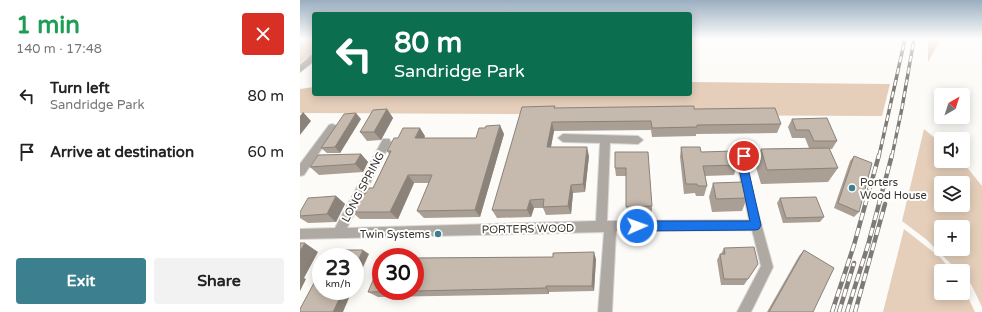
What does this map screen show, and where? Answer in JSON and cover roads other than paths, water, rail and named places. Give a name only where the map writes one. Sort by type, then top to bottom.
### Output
[{"type":"street","points":[[300,69],[312,59]]},
{"type":"street","points":[[300,172],[332,128]]},
{"type":"street","points":[[563,138],[638,140]]},
{"type":"street","points":[[605,139],[601,211],[606,227],[609,252],[605,312]]},
{"type":"street","name":"LONG SPRING","points":[[339,232],[386,142]]},
{"type":"street","points":[[744,312],[767,267],[756,225],[742,157],[781,156]]},
{"type":"street","name":"PORTERS WOOD","points":[[300,234],[664,225],[756,225]]},
{"type":"railway","points":[[879,156],[902,54]]},
{"type":"railway","points":[[892,156],[911,54]]},
{"type":"railway","points":[[832,312],[854,245],[879,155]]},
{"type":"railway","points":[[847,312],[868,245],[892,155]]},
{"type":"railway","points":[[855,312],[885,204]]},
{"type":"railway","points":[[839,312],[854,263]]},
{"type":"place","name":"Porters Wood House","points":[[852,188]]},
{"type":"place","name":"Twin Systems","points":[[438,234]]}]
